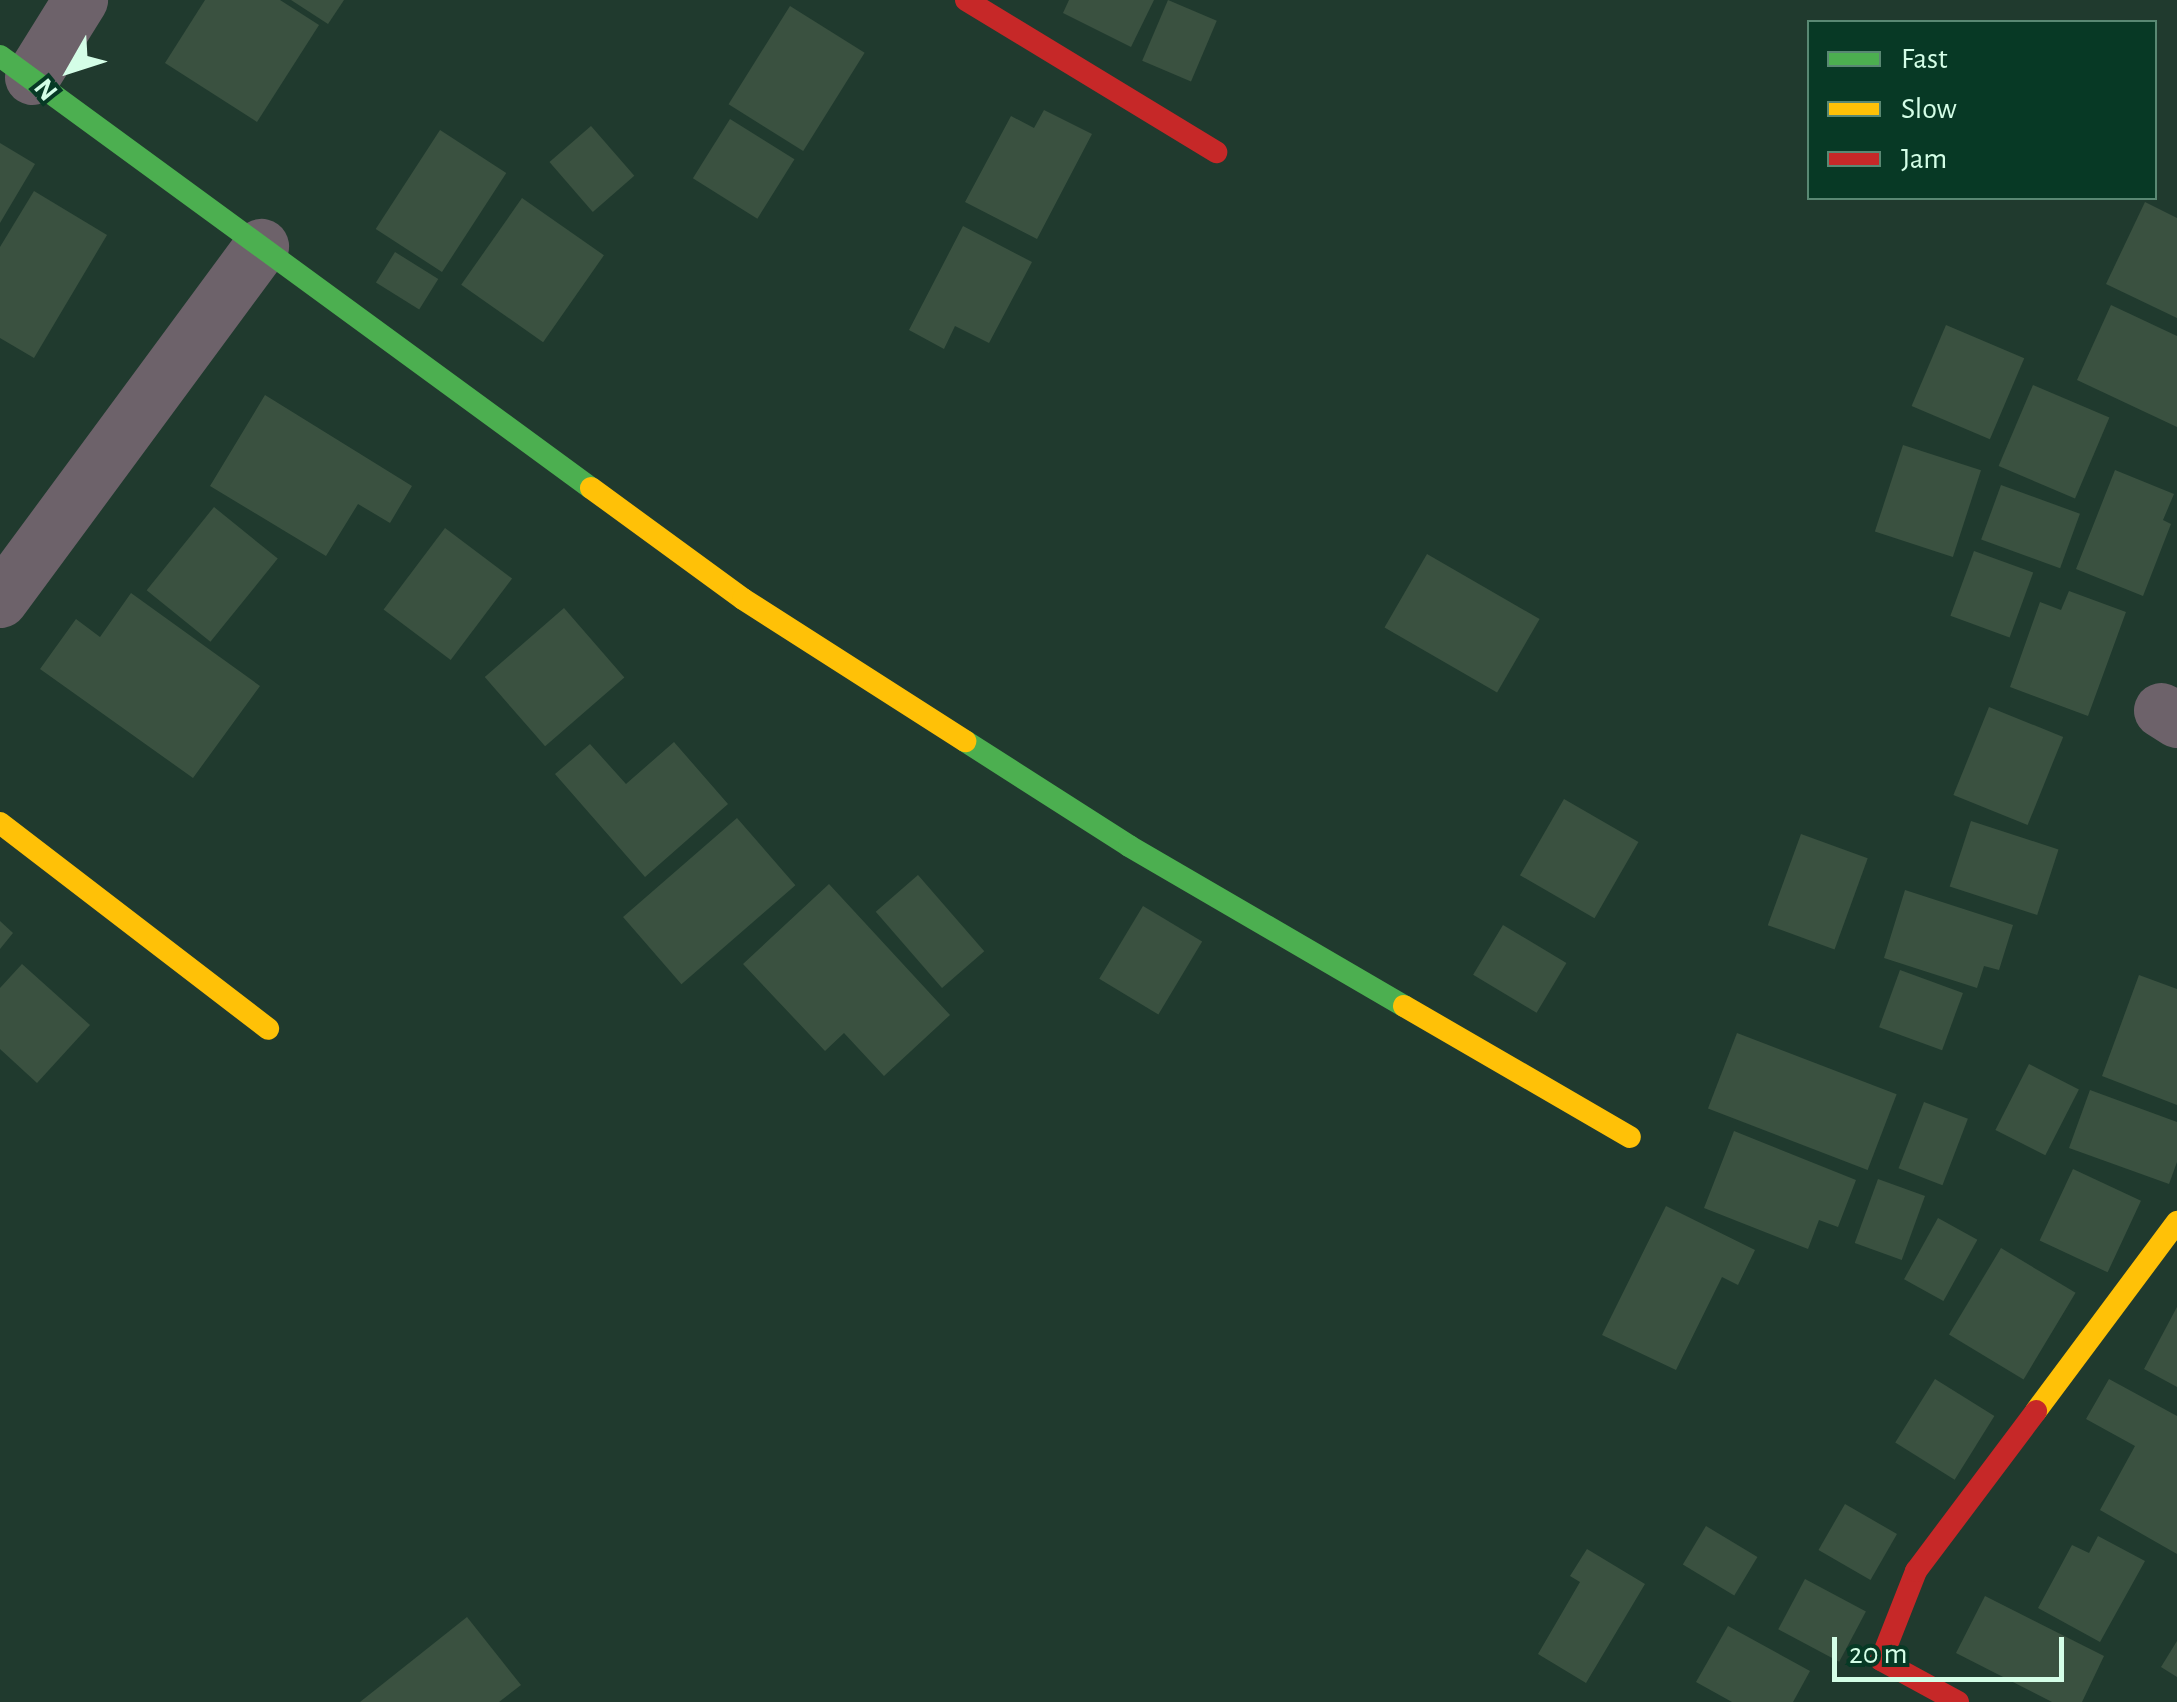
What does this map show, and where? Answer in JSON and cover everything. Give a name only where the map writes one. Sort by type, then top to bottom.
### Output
[{"type":"street","points":[[80,0],[16,66],[743,600],[1130,846],[1630,1137]]},
{"type":"street","points":[[966,0],[1216,152]]},
{"type":"street","points":[[0,600],[261,246]]},
{"type":"street","points":[[0,824],[268,1030]]},
{"type":"street","points":[[1958,1702],[1880,1660],[1916,1571],[2177,1222]]},
{"type":"building","points":[[205,0],[280,0],[319,25],[257,122],[165,63]]},
{"type":"building","points":[[291,0],[344,0],[328,24]]},
{"type":"building","points":[[1069,0],[1154,0],[1131,47],[1063,13]]},
{"type":"building","points":[[1168,0],[1217,21],[1191,81],[1142,61]]},
{"type":"building","points":[[790,6],[865,53],[803,151],[729,104]]},
{"type":"building","points":[[1044,110],[1092,134],[1037,239],[965,202],[1011,116],[1034,128]]},
{"type":"building","points":[[730,119],[794,159],[757,219],[693,178]]},
{"type":"building","points":[[591,126],[634,176],[593,212],[549,162]]},
{"type":"building","points":[[440,130],[506,173],[442,272],[376,229]]},
{"type":"building","points":[[0,143],[35,164],[0,223]]},
{"type":"building","points":[[34,191],[107,235],[34,358],[0,338],[0,247]]},
{"type":"building","points":[[522,198],[604,255],[543,342],[461,285]]},
{"type":"building","points":[[2145,202],[2177,218],[2177,318],[2106,284]]},
{"type":"building","points":[[963,226],[1032,262],[989,343],[955,326],[944,349],[909,330]]},
{"type":"building","points":[[395,252],[438,279],[419,310],[376,283]]},
{"type":"building","points":[[2111,305],[2177,336],[2177,427],[2077,380]]},
{"type":"building","points":[[1946,325],[2024,358],[1990,439],[1912,406]]},
{"type":"building","points":[[2033,385],[2109,417],[2075,498],[1999,466]]},
{"type":"building","points":[[265,395],[412,486],[390,523],[358,504],[326,556],[210,486]]},
{"type":"building","points":[[1903,445],[1981,470],[1953,557],[1875,532]]},
{"type":"building","points":[[2115,470],[2174,494],[2163,520],[2171,524],[2143,596],[2076,569]]},
{"type":"building","points":[[2001,485],[2080,514],[2060,568],[1981,540]]},
{"type":"building","points":[[214,507],[278,559],[210,642],[147,590]]},
{"type":"building","points":[[445,528],[512,579],[451,660],[384,609]]},
{"type":"building","points":[[1974,551],[2033,573],[2010,637],[1950,616]]},
{"type":"building","points":[[1427,554],[1540,619],[1497,693],[1384,628]]},
{"type":"building","points":[[2069,591],[2126,612],[2088,716],[2010,687],[2040,602],[2061,610]]},
{"type":"building","points":[[131,593],[260,686],[193,778],[40,669],[76,619],[100,637]]},
{"type":"building","points":[[564,608],[624,677],[545,746],[485,677]]},
{"type":"building","points":[[1989,707],[2063,737],[2028,825],[1953,795]]},
{"type":"building","points":[[674,742],[728,804],[645,877],[555,774],[590,744],[626,784]]},
{"type":"building","points":[[1564,799],[1638,842],[1594,918],[1520,875]]},
{"type":"building","points":[[737,818],[795,885],[681,984],[623,917]]},
{"type":"building","points":[[1971,821],[2058,849],[2037,915],[1950,887]]},
{"type":"building","points":[[1801,834],[1868,858],[1835,949],[1768,925]]},
{"type":"building","points":[[918,875],[984,951],[942,988],[876,912]]},
{"type":"building","points":[[829,884],[950,1015],[884,1076],[844,1033],[825,1051],[743,964]]},
{"type":"building","points":[[1905,890],[2013,925],[1999,970],[1984,966],[1977,988],[1884,958]]},
{"type":"building","points":[[1143,906],[1202,942],[1158,1014],[1099,979]]},
{"type":"building","points":[[0,921],[13,933],[0,949]]},
{"type":"building","points":[[1503,925],[1566,963],[1537,1013],[1473,975]]},
{"type":"building","points":[[22,964],[90,1025],[37,1083],[0,1049],[0,988]]},
{"type":"building","points":[[1900,970],[1963,993],[1942,1050],[1879,1027]]},
{"type":"building","points":[[2139,975],[2177,989],[2177,1105],[2102,1076]]},
{"type":"building","points":[[1737,1033],[1897,1094],[1868,1170],[1708,1109]]},
{"type":"building","points":[[2029,1064],[2079,1089],[2045,1155],[1995,1130]]},
{"type":"building","points":[[2090,1090],[2177,1122],[2177,1162],[2169,1184],[2069,1148]]},
{"type":"building","points":[[1924,1102],[1968,1119],[1942,1185],[1899,1168]]},
{"type":"building","points":[[1734,1131],[1856,1180],[1838,1227],[1819,1220],[1808,1249],[1704,1208]]},
{"type":"building","points":[[2073,1169],[2141,1201],[2108,1272],[2040,1241]]},
{"type":"building","points":[[1878,1179],[1925,1196],[1902,1260],[1855,1243]]},
{"type":"building","points":[[1666,1206],[1755,1250],[1738,1285],[1722,1277],[1676,1370],[1602,1335]]},
{"type":"building","points":[[1938,1218],[1977,1240],[1943,1301],[1904,1279]]},
{"type":"building","points":[[2001,1248],[2076,1293],[2024,1379],[1949,1335]]},
{"type":"building","points":[[2177,1307],[2177,1387],[2144,1369]]},
{"type":"building","points":[[1935,1379],[1994,1416],[1955,1480],[1895,1443]]},
{"type":"building","points":[[2109,1379],[2177,1416],[2177,1554],[2100,1510],[2135,1446],[2086,1419]]},
{"type":"building","points":[[1845,1504],[1897,1534],[1870,1580],[1818,1550]]},
{"type":"building","points":[[1706,1526],[1757,1557],[1734,1595],[1683,1565]]},
{"type":"building","points":[[2098,1536],[2145,1561],[2100,1642],[2038,1608],[2072,1545],[2089,1553]]},
{"type":"building","points":[[1587,1549],[1645,1584],[1586,1683],[1538,1654],[1580,1582],[1570,1576]]},
{"type":"building","points":[[1805,1579],[1866,1611],[1839,1662],[1778,1629]]},
{"type":"building","points":[[1985,1596],[2104,1656],[2082,1702],[2052,1702],[1956,1653]]},
{"type":"building","points":[[467,1617],[521,1685],[499,1702],[360,1702]]},
{"type":"building","points":[[1728,1626],[1810,1671],[1793,1702],[1732,1702],[1696,1682]]},
{"type":"building","points":[[2177,1641],[2177,1677],[2161,1667]]},
{"type":"traffic: fast","points":[[0,56],[591,488]]},
{"type":"traffic: fast","points":[[965,741],[1129,846],[1404,1006]]},
{"type":"traffic: slow","points":[[591,488],[743,599],[965,741]]},
{"type":"traffic: slow","points":[[0,823],[268,1029]]},
{"type":"traffic: slow","points":[[1404,1006],[1630,1137]]},
{"type":"traffic: slow","points":[[2036,1411],[2177,1222]]},
{"type":"traffic: jam","points":[[966,0],[1216,152]]},
{"type":"traffic: jam","points":[[1958,1702],[1881,1660],[1916,1571],[2036,1411]]}]
